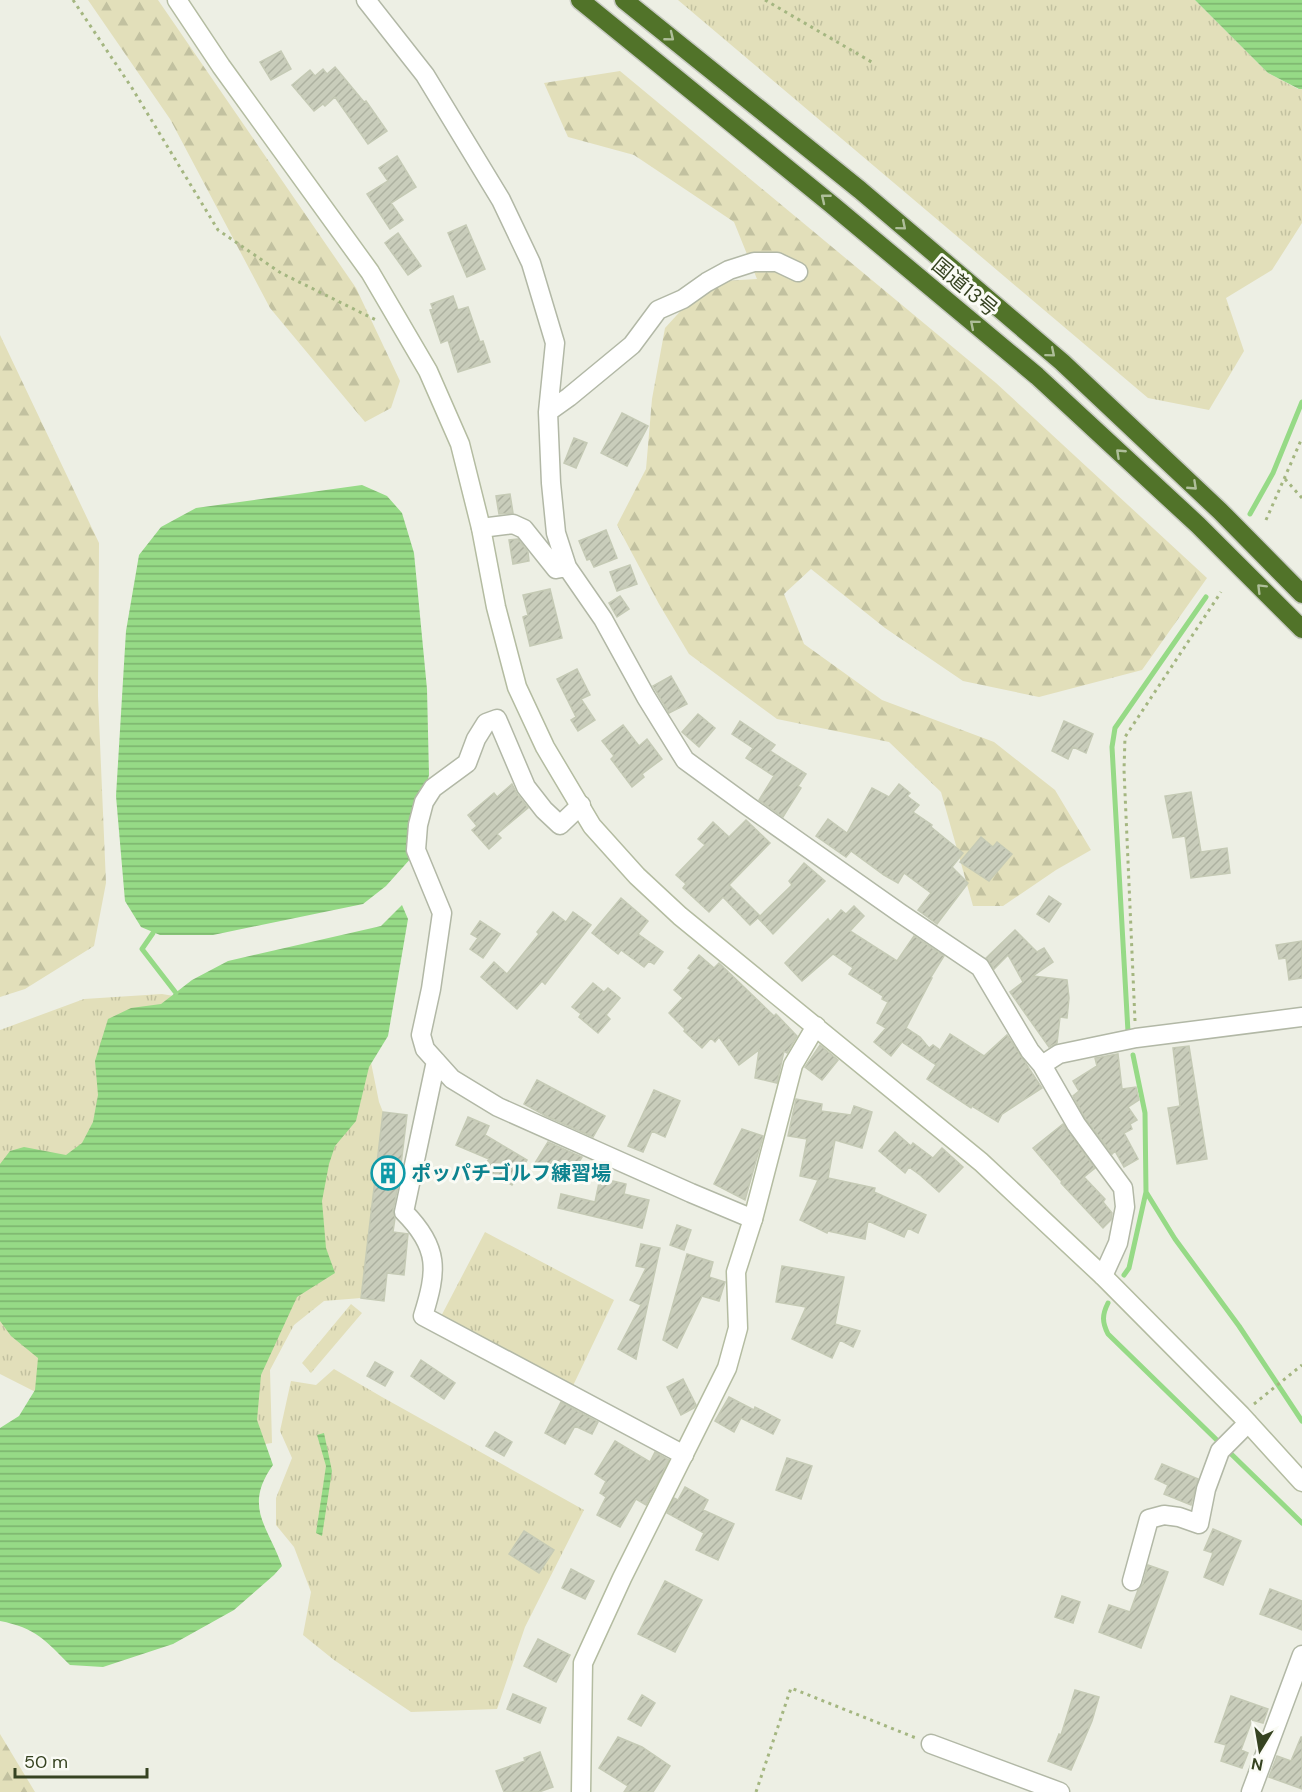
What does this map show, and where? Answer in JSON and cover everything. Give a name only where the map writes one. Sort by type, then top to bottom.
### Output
[{"type":"highway","name":"国道13号","points":[[580,0],[831,204],[1037,376],[1198,525],[1302,629]]},
{"type":"highway","name":"国道13号","points":[[624,0],[860,190],[1062,362],[1220,511],[1302,594]]},
{"type":"street","points":[[177,0],[220,66],[370,272],[428,371],[460,444],[481,528],[496,608],[517,687],[545,747],[592,826],[637,876],[680,916],[981,1162],[1104,1276],[1244,1419],[1302,1482]]},
{"type":"street","points":[[366,0],[425,75],[501,200],[531,263],[555,343],[548,412],[551,483],[556,533],[567,567],[603,619],[646,698],[686,760],[900,914],[981,967],[1018,1032],[1042,1065],[1076,1124],[1123,1188],[1125,1207],[1118,1243],[1104,1276]]},
{"type":"street","points":[[548,412],[570,397],[633,345],[658,310],[683,299],[707,282],[729,270],[754,262],[777,262],[798,272]]},
{"type":"street","points":[[481,528],[513,524],[524,529],[556,569],[567,567]]},
{"type":"street","points":[[581,805],[560,825],[544,810],[526,787],[497,719],[486,723],[467,763],[433,788],[424,802],[418,825],[416,850],[442,913],[431,989],[421,1035],[425,1049],[452,1079],[498,1107],[753,1219]]},
{"type":"street","points":[[1042,1065],[1059,1054],[1136,1038],[1302,1017]]},
{"type":"street","points":[[581,1792],[583,1664],[622,1578],[727,1368],[738,1328],[736,1272],[753,1219],[793,1065],[816,1026]]},
{"type":"street","points":[[436,1061],[404,1212],[415,1222],[429,1247],[434,1268],[423,1316],[684,1455]]},
{"type":"street","points":[[1132,1581],[1149,1520],[1164,1515],[1199,1524],[1206,1489],[1220,1451],[1233,1437],[1244,1419]]},
{"type":"street","points":[[1251,1792],[1302,1656]]},
{"type":"street","points":[[931,1744],[1060,1792]]},
{"type":"path","points":[[73,0],[132,88],[218,230],[281,273],[367,316],[405,332]]},
{"type":"path","points":[[765,0],[875,64]]},
{"type":"path","points":[[1266,520],[1302,438]]},
{"type":"path","points":[[1285,479],[1301,495]]},
{"type":"path","points":[[1136,1038],[1124,771],[1125,736],[1221,592]]},
{"type":"path","points":[[1244,1419],[1272,1390],[1302,1365]]},
{"type":"path","points":[[756,1792],[791,1688],[931,1744]]},
{"type":"green space","points":[[88,0],[158,0],[356,288],[400,381],[391,408],[365,422],[270,308],[170,119]]},
{"type":"green space","points":[[678,0],[1195,0],[1268,73],[1302,89],[1302,223],[1272,270],[1226,298],[1244,351],[1209,410],[1148,398]]},
{"type":"green space","points":[[620,71],[996,383],[1207,578],[1142,670],[1039,697],[963,681],[885,628],[811,569],[784,594],[804,644],[882,700],[994,742],[1055,790],[1091,850],[1056,870],[1003,906],[973,906],[941,792],[889,742],[777,719],[689,654],[659,604],[617,525],[646,469],[652,399],[665,328],[707,282],[757,279],[734,222],[634,155],[568,137],[544,83]]},
{"type":"green space","points":[[0,335],[99,543],[98,696],[106,883],[94,946],[25,989],[0,997]]},
{"type":"green space","points":[[162,994],[364,1028],[383,1112],[361,1298],[324,1301],[294,1325],[270,1370],[272,1443],[234,1449],[83,1416],[0,1374],[0,1030],[84,999]]},
{"type":"green space","points":[[485,1232],[614,1300],[569,1394],[437,1324]]},
{"type":"green space","points":[[351,1304],[362,1313],[311,1373],[302,1363]]},
{"type":"green space","points":[[334,1369],[584,1510],[525,1627],[497,1709],[411,1712],[334,1660],[303,1635],[311,1592],[294,1547],[276,1525],[276,1498],[292,1458],[280,1431],[291,1381],[316,1385]]},
{"type":"green space","points":[[0,1734],[35,1792],[0,1792]]},
{"type":"shaded area","points":[[1195,0],[1302,0],[1302,89],[1268,73]]},
{"type":"shaded area","points":[[362,485],[387,496],[402,513],[414,553],[427,689],[429,775],[412,857],[386,886],[363,904],[213,935],[160,935],[141,927],[125,901],[116,796],[126,631],[139,555],[161,527],[196,508]]},
{"type":"shaded area","points":[[402,905],[408,919],[388,1036],[369,1067],[356,1121],[335,1146],[322,1201],[326,1248],[335,1273],[297,1297],[261,1375],[257,1420],[273,1465],[264,1480],[259,1505],[265,1528],[282,1566],[234,1610],[173,1644],[103,1667],[70,1665],[39,1636],[23,1627],[0,1621],[0,1428],[19,1416],[35,1390],[38,1358],[11,1336],[0,1321],[0,1164],[10,1151],[24,1147],[66,1155],[82,1143],[93,1122],[98,1095],[95,1061],[108,1019],[131,1008],[161,1004],[192,980],[228,961],[381,926]]},
{"type":"shaded area","points":[[324,1433],[332,1471],[322,1536],[316,1533],[326,1466],[317,1435]]},
{"type":"building","points":[[281,51],[291,69],[271,80],[260,62]]},
{"type":"building","points":[[335,67],[364,102],[366,101],[387,131],[368,144],[335,97],[325,106],[323,104],[314,111],[292,85],[310,70],[315,76],[323,69],[327,74]]},
{"type":"building","points":[[397,156],[416,187],[391,203],[403,220],[390,229],[367,194],[388,181],[379,168]]},
{"type":"building","points":[[466,225],[485,269],[467,277],[448,233]]},
{"type":"building","points":[[398,233],[421,266],[408,275],[385,243]]},
{"type":"building","points":[[453,296],[458,310],[468,307],[480,342],[483,341],[490,362],[458,372],[448,340],[441,343],[430,310],[433,309],[431,304]]},
{"type":"building","points":[[622,413],[648,426],[627,466],[601,453]]},
{"type":"building","points":[[574,438],[587,443],[576,468],[564,463]]},
{"type":"building","points":[[510,494],[513,513],[499,514],[496,496]]},
{"type":"building","points":[[606,530],[617,558],[594,567],[590,559],[587,560],[579,541]]},
{"type":"building","points":[[518,539],[528,552],[529,561],[513,564],[509,540]]},
{"type":"building","points":[[630,565],[637,584],[617,591],[610,572]]},
{"type":"building","points":[[550,589],[562,638],[530,646],[523,617],[528,615],[523,595]]},
{"type":"building","points":[[620,596],[629,609],[617,617],[609,603]]},
{"type":"building","points":[[577,669],[590,695],[581,699],[595,720],[578,731],[571,720],[576,717],[557,679]]},
{"type":"building","points":[[671,676],[687,704],[669,713],[653,686]]},
{"type":"building","points":[[698,714],[715,728],[699,747],[682,732]]},
{"type":"building","points":[[740,721],[775,745],[770,751],[806,774],[798,786],[801,788],[783,817],[759,800],[774,776],[746,758],[753,748],[732,734]]},
{"type":"building","points":[[1064,721],[1093,734],[1086,753],[1073,747],[1068,759],[1052,751]]},
{"type":"building","points":[[623,725],[639,746],[647,739],[662,759],[642,774],[644,777],[632,787],[611,759],[614,756],[602,741]]},
{"type":"building","points":[[512,784],[528,808],[497,834],[501,838],[489,849],[472,830],[477,826],[468,815],[494,793],[497,797]]},
{"type":"building","points":[[899,784],[910,793],[907,796],[919,805],[913,812],[932,825],[931,827],[963,853],[952,867],[968,883],[937,924],[918,910],[931,893],[904,873],[898,883],[851,851],[846,857],[816,836],[828,819],[847,833],[872,788],[889,797]]},
{"type":"building","points":[[1191,792],[1201,852],[1227,848],[1230,873],[1191,878],[1185,836],[1173,838],[1165,796]]},
{"type":"building","points":[[746,820],[770,843],[729,885],[760,916],[750,925],[723,897],[709,912],[683,888],[686,884],[676,875],[705,845],[698,839],[713,822],[729,837]]},
{"type":"building","points":[[981,837],[993,847],[997,842],[1012,854],[989,881],[960,862]]},
{"type":"building","points":[[804,863],[825,881],[773,934],[758,918],[792,885],[789,881]]},
{"type":"building","points":[[1049,896],[1061,904],[1049,922],[1037,914]]},
{"type":"building","points":[[621,898],[648,921],[638,934],[663,952],[654,964],[649,961],[644,967],[621,950],[618,954],[592,933]]},
{"type":"building","points":[[854,906],[864,916],[850,931],[897,961],[914,936],[944,956],[906,1028],[920,1037],[929,1048],[933,1045],[940,1050],[950,1034],[984,1056],[1007,1035],[1042,1088],[1002,1114],[998,1122],[972,1106],[971,1108],[927,1079],[936,1065],[902,1042],[891,1056],[874,1042],[886,1028],[877,1023],[888,1002],[882,999],[883,996],[849,974],[853,968],[833,954],[802,981],[785,963],[828,919],[830,922],[841,910],[846,914]]},
{"type":"building","points":[[553,912],[566,922],[573,912],[591,925],[545,984],[542,981],[517,1009],[481,977],[494,962],[507,974],[539,934],[537,932]]},
{"type":"building","points":[[480,921],[500,934],[483,958],[470,949],[478,938],[471,934]]},
{"type":"building","points":[[1015,930],[1037,952],[1044,948],[1053,962],[1033,976],[1067,980],[1069,998],[1067,1018],[1060,1017],[1057,1043],[1049,1047],[1010,992],[1023,982],[1008,955],[994,969],[986,958]]},
{"type":"building","points":[[1302,941],[1302,978],[1289,980],[1286,958],[1279,959],[1276,945]]},
{"type":"building","points":[[699,955],[714,968],[719,963],[797,1036],[787,1053],[784,1051],[777,1083],[755,1078],[759,1050],[739,1065],[719,1037],[715,1042],[711,1038],[702,1048],[669,1013],[683,998],[674,990],[691,970],[688,968]]},
{"type":"building","points":[[593,983],[604,992],[608,988],[620,998],[606,1015],[610,1019],[598,1033],[579,1017],[581,1014],[572,1007]]},
{"type":"building","points":[[820,1045],[838,1060],[822,1080],[805,1067]]},
{"type":"building","points":[[1189,1046],[1207,1159],[1177,1164],[1168,1108],[1180,1106],[1173,1048]]},
{"type":"building","points":[[1118,1054],[1122,1089],[1136,1087],[1139,1100],[1128,1107],[1137,1120],[1130,1124],[1132,1129],[1124,1133],[1138,1159],[1124,1167],[1115,1151],[1112,1154],[1085,1118],[1073,1096],[1079,1091],[1073,1081],[1097,1066],[1095,1058]]},
{"type":"building","points":[[537,1080],[605,1116],[593,1137],[524,1104]]},
{"type":"building","points":[[654,1090],[680,1101],[665,1137],[652,1131],[643,1152],[628,1146]]},
{"type":"building","points":[[796,1099],[822,1104],[821,1111],[851,1115],[854,1106],[872,1112],[862,1148],[835,1140],[828,1178],[875,1188],[874,1192],[926,1215],[918,1233],[908,1228],[904,1237],[868,1221],[865,1239],[828,1231],[827,1233],[800,1220],[818,1180],[800,1176],[807,1139],[788,1136]]},
{"type":"building","name":"ポッパチゴルフ練習場","points":[[383,1112],[407,1115],[393,1210],[395,1218],[393,1232],[408,1234],[404,1275],[387,1273],[384,1301],[361,1298]]},
{"type":"building","points":[[468,1117],[489,1126],[485,1135],[527,1160],[512,1185],[483,1168],[489,1159],[456,1145]]},
{"type":"building","points":[[1063,1124],[1095,1168],[1084,1177],[1105,1199],[1103,1202],[1112,1213],[1111,1220],[1103,1228],[1061,1183],[1033,1148]]},
{"type":"building","points":[[742,1129],[763,1136],[745,1200],[714,1184]]},
{"type":"building","points":[[895,1132],[911,1146],[913,1143],[933,1158],[942,1148],[963,1167],[939,1192],[909,1167],[905,1173],[879,1151]]},
{"type":"building","points":[[548,1142],[582,1157],[567,1182],[535,1163]]},
{"type":"building","points":[[600,1178],[626,1184],[624,1194],[649,1200],[642,1228],[558,1208],[561,1194],[595,1202]]},
{"type":"building","points":[[677,1225],[691,1230],[684,1250],[670,1245]]},
{"type":"building","points":[[641,1244],[660,1248],[636,1359],[618,1349],[641,1305],[630,1300],[646,1268],[636,1266]]},
{"type":"building","points":[[687,1254],[713,1262],[709,1277],[725,1282],[719,1301],[702,1296],[677,1348],[663,1340]]},
{"type":"building","points":[[782,1266],[844,1277],[835,1324],[860,1331],[853,1347],[840,1340],[832,1358],[792,1339],[806,1307],[776,1302]]},
{"type":"building","points":[[421,1360],[455,1383],[444,1399],[411,1376]]},
{"type":"building","points":[[375,1362],[393,1372],[385,1386],[367,1376]]},
{"type":"building","points":[[683,1379],[696,1405],[681,1415],[667,1387]]},
{"type":"building","points":[[729,1397],[780,1420],[773,1434],[741,1418],[734,1432],[715,1421]]},
{"type":"building","points":[[561,1402],[598,1422],[592,1434],[575,1426],[565,1444],[545,1433]]},
{"type":"building","points":[[495,1432],[512,1442],[504,1456],[486,1446]]},
{"type":"building","points":[[615,1441],[650,1462],[655,1452],[669,1460],[646,1505],[636,1499],[620,1527],[597,1515],[606,1497],[600,1493],[606,1481],[595,1474]]},
{"type":"building","points":[[787,1458],[812,1466],[801,1499],[776,1490]]},
{"type":"building","points":[[1162,1464],[1198,1479],[1191,1505],[1164,1494],[1168,1485],[1155,1479]]},
{"type":"building","points":[[685,1487],[708,1500],[703,1510],[734,1524],[718,1560],[696,1550],[704,1533],[667,1513],[674,1498],[678,1500]]},
{"type":"building","points":[[1213,1529],[1241,1541],[1223,1585],[1204,1577],[1213,1553],[1204,1550]]},
{"type":"building","points":[[524,1531],[554,1550],[539,1573],[509,1554]]},
{"type":"building","points":[[1148,1565],[1168,1572],[1141,1648],[1099,1632],[1109,1605],[1130,1612],[1138,1590],[1143,1584]]},
{"type":"building","points":[[571,1569],[594,1581],[585,1599],[562,1588]]},
{"type":"building","points":[[665,1581],[702,1600],[675,1652],[638,1634]]},
{"type":"building","points":[[1270,1589],[1302,1601],[1302,1630],[1260,1614]]},
{"type":"building","points":[[1062,1596],[1080,1602],[1073,1623],[1055,1617]]},
{"type":"building","points":[[538,1639],[570,1655],[556,1682],[524,1666]]},
{"type":"building","points":[[1075,1690],[1099,1697],[1092,1721],[1071,1770],[1048,1761],[1059,1734],[1061,1735]]},
{"type":"building","points":[[513,1694],[546,1708],[540,1723],[507,1709]]},
{"type":"building","points":[[642,1695],[655,1703],[641,1726],[628,1719]]},
{"type":"building","points":[[1231,1696],[1268,1709],[1263,1723],[1252,1720],[1241,1750],[1248,1753],[1242,1768],[1221,1761],[1226,1745],[1215,1742]]},
{"type":"building","points":[[618,1737],[642,1747],[670,1766],[653,1792],[624,1792],[628,1786],[599,1768]]},
{"type":"building","points":[[1301,1737],[1302,1789],[1269,1777],[1277,1756],[1291,1761]]},
{"type":"building","points":[[540,1752],[553,1787],[539,1792],[504,1792],[496,1771],[525,1761],[524,1758]]},
{"type":"waterway","points":[[1250,514],[1273,473],[1302,402]]},
{"type":"waterway","points":[[1128,1032],[1112,747],[1115,728],[1206,597]]},
{"type":"waterway","points":[[153,933],[142,949],[176,993]]},
{"type":"waterway","points":[[1124,1275],[1129,1268],[1146,1192],[1145,1113],[1133,1055]]},
{"type":"waterway","points":[[1146,1192],[1175,1239],[1239,1326],[1302,1421]]},
{"type":"waterway","points":[[1108,1303],[1104,1318],[1108,1334],[1302,1523]]},
{"type":"place","name":"ポッパチゴルフ練習場","points":[[388,1173]]}]
